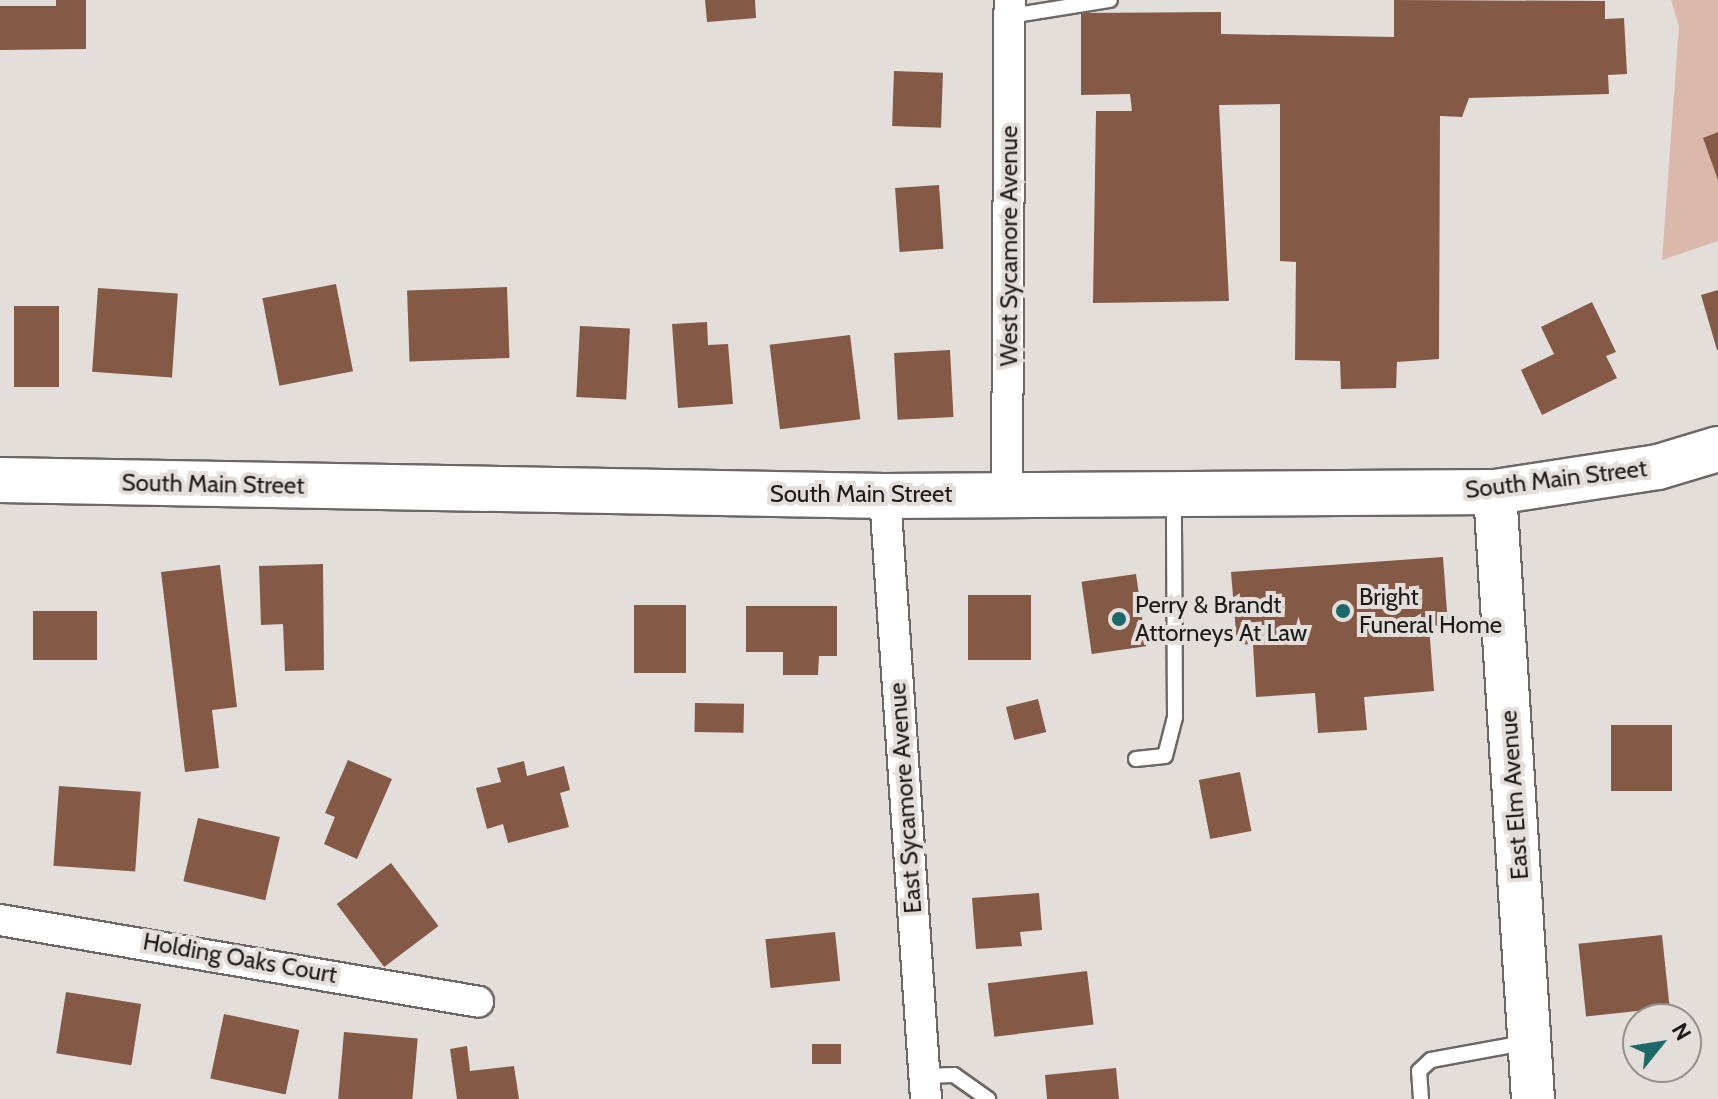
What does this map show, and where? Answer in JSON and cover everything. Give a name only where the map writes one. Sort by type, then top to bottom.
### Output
[{"type":"main road","name":"South Main Street","points":[[0,480],[885,496],[1495,492],[1658,467],[1718,449]]},
{"type":"street","name":"West Sycamore Avenue","points":[[1007,493],[1010,8]]},
{"type":"street","name":"East Elm Avenue","points":[[1495,492],[1533,1099]]},
{"type":"street","name":"East Sycamore Avenue","points":[[885,496],[925,1087]]},
{"type":"street","name":"Holding Oaks Court","points":[[0,920],[478,1002]]},
{"type":"lane","points":[[1010,8],[1110,0]]},
{"type":"lane","points":[[1136,759],[1165,756],[1175,717],[1173,492]]},
{"type":"lane","points":[[1421,1099],[1419,1071],[1431,1060],[1529,1043]]},
{"type":"lane","points":[[925,1087],[954,1075],[988,1099]]},
{"type":"shaded area","points":[[1671,0],[1718,0],[1718,241],[1662,260],[1679,26]]},
{"type":"building","points":[[56,0],[86,0],[86,49],[0,50],[0,6],[56,6]]},
{"type":"building","points":[[705,0],[755,0],[756,18],[707,22]]},
{"type":"building","points":[[1394,0],[1605,1],[1605,19],[1624,18],[1627,74],[1608,75],[1609,94],[1469,98],[1462,117],[1440,116],[1439,359],[1397,362],[1396,388],[1341,389],[1340,361],[1295,360],[1296,262],[1280,261],[1280,104],[1219,105],[1229,301],[1093,303],[1096,111],[1132,111],[1130,94],[1081,95],[1081,13],[1221,12],[1221,34],[1394,37]]},
{"type":"building","points":[[894,71],[943,73],[941,128],[892,126]]},
{"type":"building","points":[[1718,132],[1718,180],[1703,138]]},
{"type":"building","points":[[939,185],[943,249],[900,252],[895,188]]},
{"type":"building","points":[[336,284],[353,371],[279,386],[262,298]]},
{"type":"building","points":[[507,287],[509,358],[410,361],[407,290]]},
{"type":"building","points":[[98,288],[178,294],[172,377],[92,372]]},
{"type":"building","points":[[1718,290],[1718,350],[1717,350],[1701,295]]},
{"type":"building","points":[[1592,302],[1616,352],[1606,356],[1617,378],[1542,415],[1521,370],[1554,354],[1541,327]]},
{"type":"building","points":[[14,306],[59,306],[59,387],[14,387]]},
{"type":"building","points":[[707,322],[708,345],[728,344],[733,404],[678,408],[672,324]]},
{"type":"building","points":[[580,326],[630,329],[626,400],[576,397]]},
{"type":"building","points":[[850,335],[860,419],[780,429],[770,345]]},
{"type":"building","points":[[950,350],[954,417],[898,420],[894,353]]},
{"type":"building","points":[[1443,557],[1448,625],[1429,626],[1434,691],[1364,697],[1367,730],[1318,733],[1315,693],[1256,697],[1253,644],[1237,645],[1231,572]]},
{"type":"building","points":[[323,564],[324,670],[285,671],[283,624],[261,625],[259,566]]},
{"type":"building","points":[[220,565],[237,707],[212,710],[219,768],[185,772],[161,572]]},
{"type":"building","points":[[1136,574],[1146,646],[1092,654],[1082,582]]},
{"type":"building","points":[[968,595],[1031,595],[1031,660],[968,660]]},
{"type":"building","points":[[634,605],[686,605],[686,673],[634,673]]},
{"type":"building","points":[[746,606],[837,606],[837,656],[819,656],[818,675],[783,675],[783,652],[746,652]]},
{"type":"building","points":[[33,611],[97,611],[97,660],[33,660]]},
{"type":"building","points":[[1038,699],[1046,732],[1014,740],[1006,707]]},
{"type":"building","points":[[695,703],[744,704],[743,733],[694,732]]},
{"type":"building","points":[[1611,725],[1672,725],[1672,791],[1611,791]]},
{"type":"building","points":[[348,760],[392,779],[357,859],[324,844],[335,817],[325,813]]},
{"type":"building","points":[[524,761],[527,776],[564,766],[570,790],[560,793],[569,827],[508,843],[503,824],[487,829],[476,788],[501,782],[497,768]]},
{"type":"building","points":[[1240,772],[1251,831],[1210,839],[1199,780]]},
{"type":"building","points":[[59,786],[141,792],[135,872],[53,866]]},
{"type":"building","points":[[198,818],[280,837],[265,900],[183,881]]},
{"type":"building","points":[[391,863],[439,926],[384,967],[337,904]]},
{"type":"building","points":[[1039,893],[1042,930],[1020,932],[1022,946],[976,949],[972,898]]},
{"type":"building","points":[[835,932],[840,981],[771,988],[765,939]]},
{"type":"building","points":[[1662,935],[1669,1003],[1622,1003],[1622,1013],[1586,1016],[1578,944]]},
{"type":"building","points":[[1087,971],[1094,1025],[994,1037],[988,983]]},
{"type":"building","points":[[66,992],[141,1004],[131,1065],[56,1053]]},
{"type":"building","points":[[224,1014],[299,1030],[286,1095],[210,1079]]},
{"type":"building","points":[[344,1032],[418,1038],[412,1099],[338,1099]]},
{"type":"building","points":[[812,1044],[841,1044],[841,1064],[812,1064]]},
{"type":"building","points":[[467,1046],[470,1071],[514,1066],[519,1099],[457,1099],[450,1049]]},
{"type":"building","points":[[1116,1068],[1119,1099],[1047,1099],[1045,1075]]},
{"type":"place","name":"Bright Funeral Home","points":[[1343,611]]},
{"type":"place","name":"Perry & Brandt Attorneys At Law","points":[[1119,619]]}]
